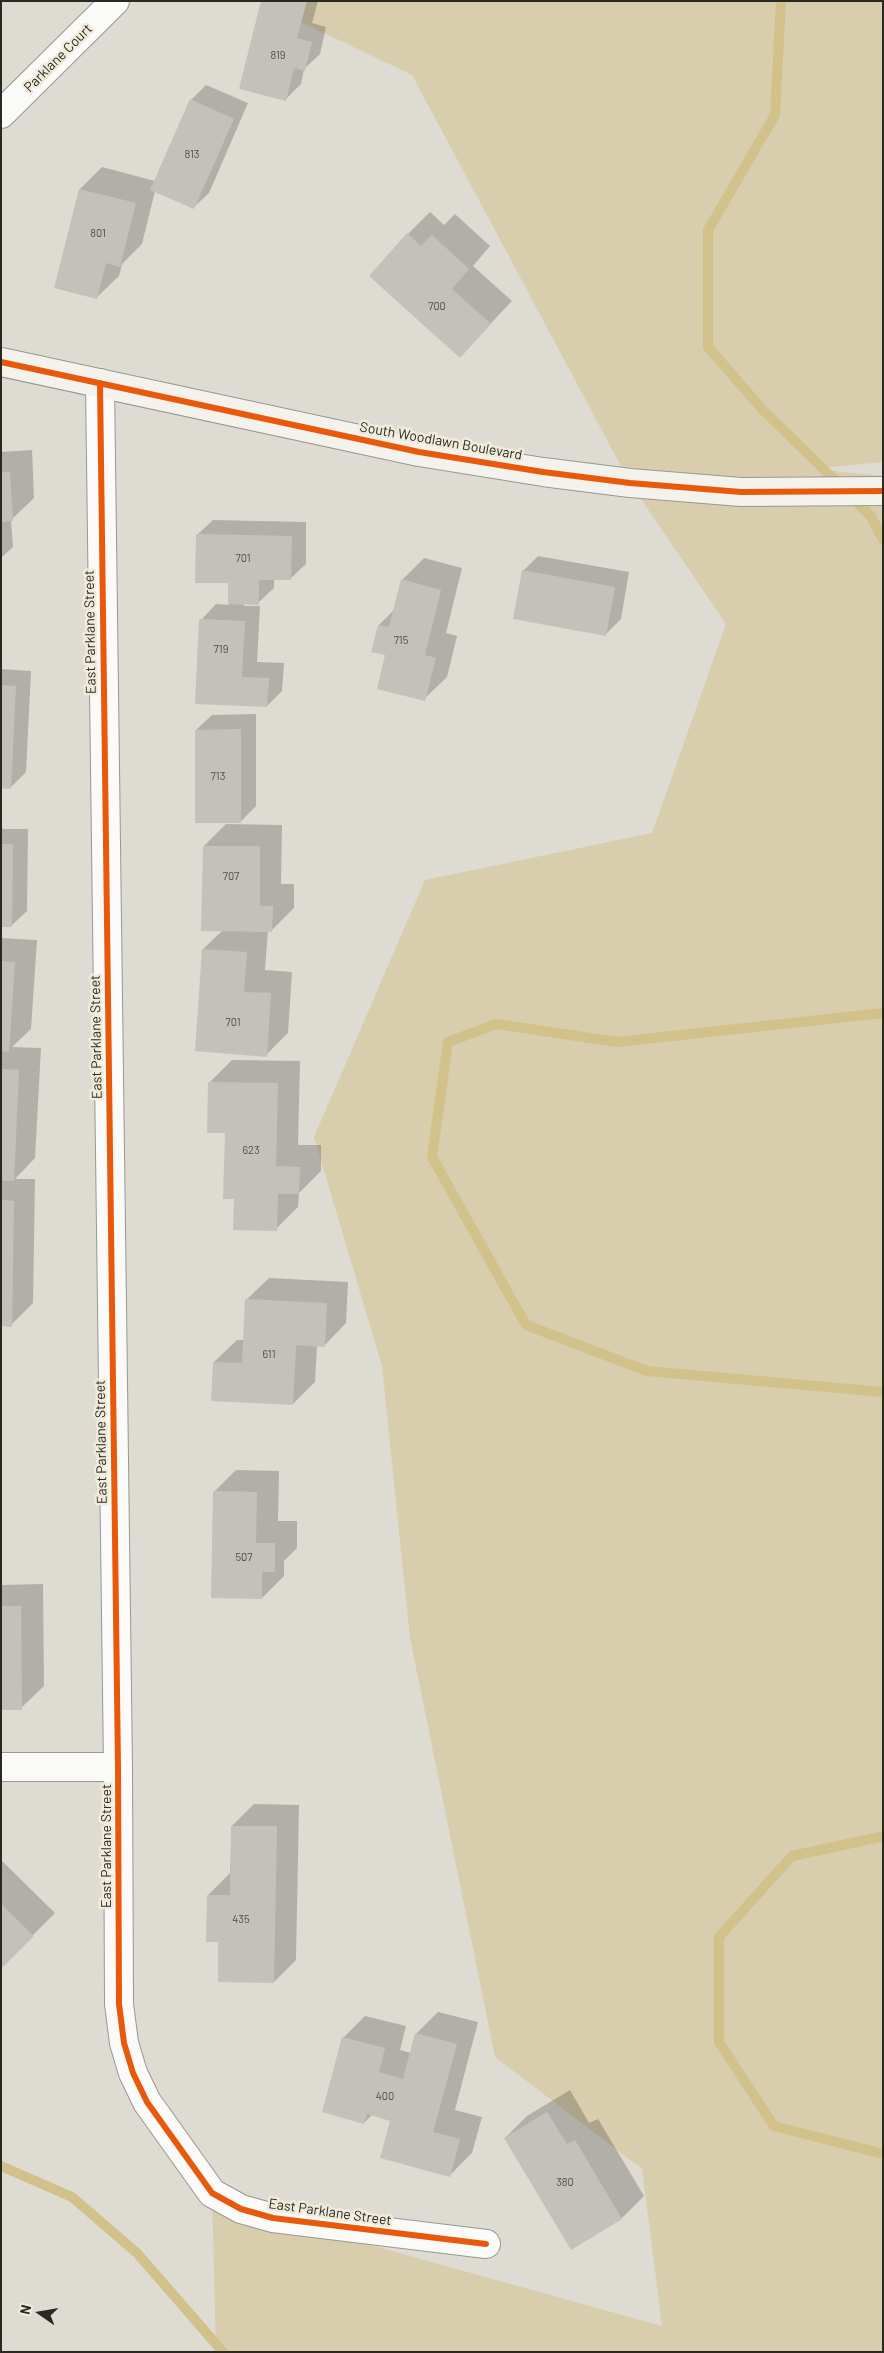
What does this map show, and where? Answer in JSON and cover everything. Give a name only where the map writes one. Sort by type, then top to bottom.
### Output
[{"type":"street","name":"Parklane Court","points":[[1,114],[115,1]]},
{"type":"street","name":"South Woodlawn Boulevard","points":[[1,362],[419,452],[630,484],[741,492],[883,491]]},
{"type":"street","name":"East Parklane Street","points":[[100,383],[118,1767],[119,2004],[124,2043],[133,2072],[147,2102],[212,2193],[241,2209],[272,2218],[486,2244]]},
{"type":"street","points":[[1,1766],[118,1767]]},
{"type":"shaded area","points":[[257,1],[883,1],[883,462],[813,469],[883,476],[883,2352],[216,2352],[212,2193],[273,2218],[662,2326],[642,2169],[495,2057],[410,1638],[382,1366],[314,1137],[425,880],[652,833],[726,624],[630,483],[412,75]]},
{"type":"building","points":[[261,1],[307,1],[297,38],[312,42],[305,71],[294,68],[286,101],[239,89]]},
{"type":"building","points":[[190,99],[234,119],[194,209],[150,190]]},
{"type":"building","points":[[79,189],[136,203],[120,267],[106,263],[97,299],[54,288]]},
{"type":"building","points":[[407,233],[421,246],[432,235],[469,269],[452,289],[491,324],[460,358],[369,276]]},
{"type":"building","points":[[1,472],[10,472],[13,521],[1,522]]},
{"type":"building","points":[[196,534],[292,536],[291,580],[259,580],[259,605],[228,604],[228,583],[195,583]]},
{"type":"building","points":[[522,570],[615,587],[606,636],[513,619]]},
{"type":"building","points":[[401,579],[441,590],[425,655],[436,658],[425,701],[377,689],[385,655],[371,652],[378,625],[389,627]]},
{"type":"building","points":[[199,619],[245,621],[242,677],[269,678],[267,707],[195,704]]},
{"type":"building","points":[[1,685],[16,686],[11,789],[1,788]]},
{"type":"building","points":[[241,729],[241,823],[195,823],[195,730]]},
{"type":"building","points":[[1,844],[13,844],[12,927],[1,927]]},
{"type":"building","points":[[203,846],[260,846],[260,906],[273,906],[272,932],[201,931]]},
{"type":"building","points":[[202,949],[247,952],[244,992],[271,993],[267,1057],[195,1051]]},
{"type":"building","points":[[1,961],[15,962],[9,1052],[1,1051]]},
{"type":"building","points":[[1,1069],[19,1070],[14,1181],[1,1181]]},
{"type":"building","points":[[208,1082],[278,1083],[276,1166],[300,1167],[299,1194],[278,1194],[277,1231],[233,1230],[234,1199],[223,1199],[225,1133],[207,1133]]},
{"type":"building","points":[[1,1200],[14,1201],[12,1327],[1,1326]]},
{"type":"building","points":[[245,1299],[327,1303],[325,1347],[296,1345],[293,1405],[211,1401],[213,1362],[242,1363]]},
{"type":"building","points":[[213,1491],[257,1492],[256,1543],[275,1543],[275,1572],[262,1572],[262,1599],[211,1598]]},
{"type":"building","points":[[1,1606],[21,1606],[22,1710],[1,1710]]},
{"type":"building","points":[[231,1826],[277,1826],[274,1983],[218,1982],[218,1942],[206,1942],[207,1895],[230,1895]]},
{"type":"building","points":[[1,1904],[34,1936],[1,1969]]},
{"type":"building","points":[[415,2033],[457,2044],[433,2132],[460,2139],[450,2177],[380,2158],[390,2121],[367,2114],[364,2124],[322,2112],[342,2037],[385,2048],[379,2072],[403,2079]]},
{"type":"building","points":[[547,2112],[567,2144],[575,2140],[622,2219],[571,2250],[504,2138]]},
{"type":"waterway","points":[[781,1],[775,115],[708,230],[708,347],[763,410],[841,486]]},
{"type":"waterway","points":[[851,497],[871,516],[883,540]]},
{"type":"waterway","points":[[883,1013],[617,1042],[496,1024],[448,1042],[432,1157],[526,1325],[647,1371],[883,1392]]},
{"type":"waterway","points":[[883,1838],[880,1837],[792,1856],[719,1937],[719,2042],[774,2126],[883,2154]]},
{"type":"waterway","points":[[1,2166],[72,2197],[137,2253],[223,2352]]},
{"type":"cycle path","points":[[1,362],[419,452],[543,472],[630,483],[741,492],[883,491]]},
{"type":"cycle path","points":[[100,383],[118,1767],[119,2004],[124,2043],[133,2073],[147,2102],[212,2193],[241,2209],[273,2218],[486,2244]]}]
